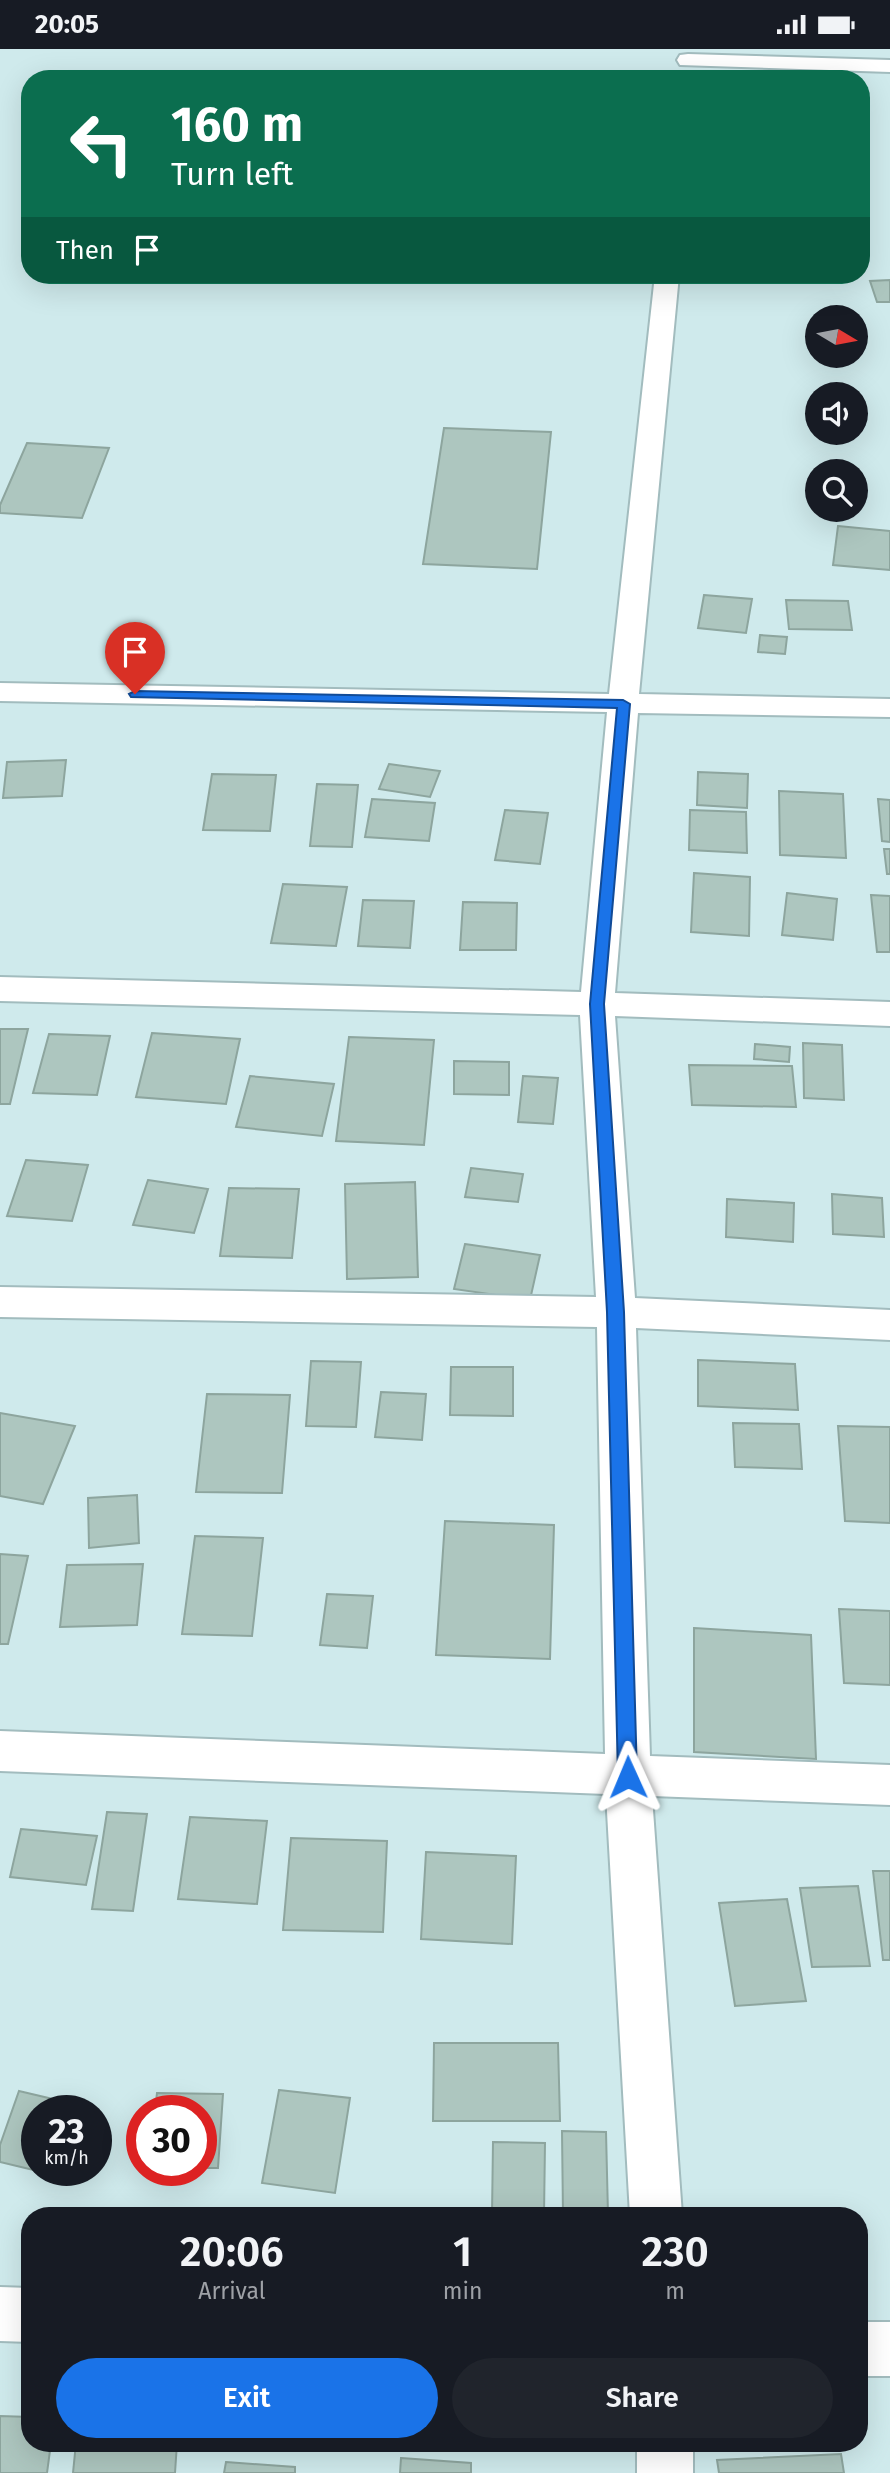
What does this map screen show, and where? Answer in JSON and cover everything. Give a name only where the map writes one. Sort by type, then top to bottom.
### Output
[{"type":"street","points":[[688,63],[890,66]]},
{"type":"street","points":[[655,2207],[628,1777],[615,1312],[597,1004],[623,704],[666,284]]},
{"type":"street","points":[[0,692],[890,708]]},
{"type":"street","points":[[0,989],[890,1014]]},
{"type":"street","points":[[0,1302],[615,1312],[890,1325]]},
{"type":"street","points":[[0,1751],[890,1785]]},
{"type":"street","points":[[0,2314],[21,2315]]},
{"type":"street","points":[[868,2349],[890,2349]]},
{"type":"street","points":[[665,2452],[665,2473]]},
{"type":"building","points":[[890,280],[890,302],[877,302],[870,281]]},
{"type":"building","points":[[444,428],[551,432],[537,569],[423,564]]},
{"type":"building","points":[[27,443],[109,448],[82,518],[0,513],[0,505]]},
{"type":"building","points":[[838,526],[890,531],[890,570],[833,565]]},
{"type":"building","points":[[704,595],[752,599],[746,633],[698,628]]},
{"type":"building","points":[[786,600],[848,601],[852,630],[789,629]]},
{"type":"building","points":[[760,635],[787,637],[785,654],[758,652]]},
{"type":"building","points":[[66,760],[62,796],[3,798],[7,762]]},
{"type":"building","points":[[389,764],[440,771],[430,797],[379,789]]},
{"type":"building","points":[[698,772],[748,774],[747,808],[697,805]]},
{"type":"building","points":[[212,774],[276,775],[270,831],[203,830]]},
{"type":"building","points":[[317,784],[358,785],[352,847],[310,846]]},
{"type":"building","points":[[779,791],[843,794],[846,858],[780,855]]},
{"type":"building","points":[[372,799],[435,803],[429,841],[365,837]]},
{"type":"building","points":[[878,799],[890,800],[890,842],[882,841]]},
{"type":"building","points":[[505,810],[548,813],[540,864],[495,860]]},
{"type":"building","points":[[690,810],[746,812],[747,853],[689,850]]},
{"type":"building","points":[[884,849],[890,849],[890,874],[887,874]]},
{"type":"building","points":[[694,873],[750,877],[749,936],[691,932]]},
{"type":"building","points":[[283,884],[347,887],[336,946],[271,943]]},
{"type":"building","points":[[787,893],[837,899],[833,940],[782,935]]},
{"type":"building","points":[[871,895],[890,896],[890,952],[877,952]]},
{"type":"building","points":[[363,900],[414,901],[410,948],[358,946]]},
{"type":"building","points":[[463,902],[517,903],[516,950],[460,950]]},
{"type":"building","points":[[0,1029],[28,1029],[10,1104],[0,1104]]},
{"type":"building","points":[[152,1033],[240,1039],[226,1104],[136,1097]]},
{"type":"building","points":[[49,1034],[110,1036],[97,1095],[33,1093]]},
{"type":"building","points":[[349,1037],[434,1040],[424,1145],[336,1141]]},
{"type":"building","points":[[803,1043],[842,1045],[844,1100],[804,1098]]},
{"type":"building","points":[[755,1044],[790,1047],[789,1062],[754,1059]]},
{"type":"building","points":[[454,1061],[509,1062],[509,1095],[454,1094]]},
{"type":"building","points":[[689,1065],[792,1066],[796,1107],[692,1105]]},
{"type":"building","points":[[250,1076],[334,1084],[322,1136],[236,1127]]},
{"type":"building","points":[[523,1076],[558,1078],[553,1124],[518,1122]]},
{"type":"building","points":[[26,1160],[88,1165],[72,1221],[7,1216]]},
{"type":"building","points":[[471,1168],[523,1174],[518,1202],[465,1197]]},
{"type":"building","points":[[148,1180],[208,1189],[194,1233],[133,1225]]},
{"type":"building","points":[[415,1182],[418,1277],[347,1279],[345,1184]]},
{"type":"building","points":[[229,1188],[299,1189],[292,1258],[220,1256]]},
{"type":"building","points":[[832,1194],[882,1198],[884,1237],[833,1234]]},
{"type":"building","points":[[727,1199],[794,1203],[793,1242],[726,1237]]},
{"type":"building","points":[[465,1244],[540,1255],[530,1300],[454,1289]]},
{"type":"building","points":[[698,1360],[795,1364],[798,1410],[698,1406]]},
{"type":"building","points":[[311,1361],[361,1362],[356,1427],[306,1426]]},
{"type":"building","points":[[451,1367],[513,1367],[513,1416],[450,1415]]},
{"type":"building","points":[[381,1392],[426,1394],[422,1440],[375,1437]]},
{"type":"building","points":[[207,1394],[290,1395],[282,1493],[196,1492]]},
{"type":"building","points":[[0,1413],[75,1426],[43,1504],[0,1496]]},
{"type":"building","points":[[733,1423],[799,1424],[802,1469],[735,1467]]},
{"type":"building","points":[[838,1426],[890,1427],[890,1523],[845,1521]]},
{"type":"building","points":[[137,1495],[139,1543],[89,1548],[88,1498]]},
{"type":"building","points":[[445,1521],[554,1525],[550,1659],[436,1655]]},
{"type":"building","points":[[195,1536],[263,1538],[252,1636],[182,1634]]},
{"type":"building","points":[[0,1554],[28,1556],[8,1644],[0,1644]]},
{"type":"building","points":[[143,1564],[137,1625],[60,1627],[67,1565]]},
{"type":"building","points":[[327,1594],[373,1596],[367,1648],[320,1645]]},
{"type":"building","points":[[839,1609],[890,1611],[890,1685],[844,1683]]},
{"type":"building","points":[[694,1628],[811,1635],[816,1759],[694,1752]]},
{"type":"building","points":[[107,1812],[147,1814],[133,1911],[92,1909]]},
{"type":"building","points":[[190,1817],[267,1821],[257,1904],[178,1899]]},
{"type":"building","points":[[21,1829],[97,1836],[86,1885],[10,1877]]},
{"type":"building","points":[[291,1838],[387,1841],[383,1932],[283,1930]]},
{"type":"building","points":[[426,1852],[516,1856],[512,1944],[421,1939]]},
{"type":"building","points":[[873,1871],[890,1871],[890,1960],[883,1960]]},
{"type":"building","points":[[858,1886],[870,1966],[812,1967],[800,1888]]},
{"type":"building","points":[[787,1899],[806,2001],[735,2006],[719,1903]]},
{"type":"building","points":[[434,2043],[558,2043],[560,2121],[433,2121]]},
{"type":"building","points":[[279,2090],[350,2098],[335,2193],[262,2183]]},
{"type":"building","points":[[19,2091],[36,2095],[21,2095],[21,2167],[0,2162],[0,2145]]},
{"type":"building","points":[[223,2094],[218,2168],[217,2095],[157,2095]]},
{"type":"building","points":[[562,2131],[606,2132],[608,2207],[563,2207]]},
{"type":"building","points":[[493,2142],[545,2143],[544,2207],[492,2207]]},
{"type":"building","points":[[0,2416],[21,2417],[21,2452],[50,2452],[47,2473],[0,2473]]},
{"type":"building","points":[[75,2452],[176,2452],[175,2473],[73,2473]]},
{"type":"building","points":[[841,2454],[844,2473],[719,2473],[717,2460]]},
{"type":"building","points":[[401,2458],[471,2463],[471,2473],[400,2473]]},
{"type":"building","points":[[226,2462],[295,2467],[295,2473],[224,2473]]},
{"type":"route","points":[[135,694],[623,704],[597,1004],[615,1312],[628,1777]]}]
